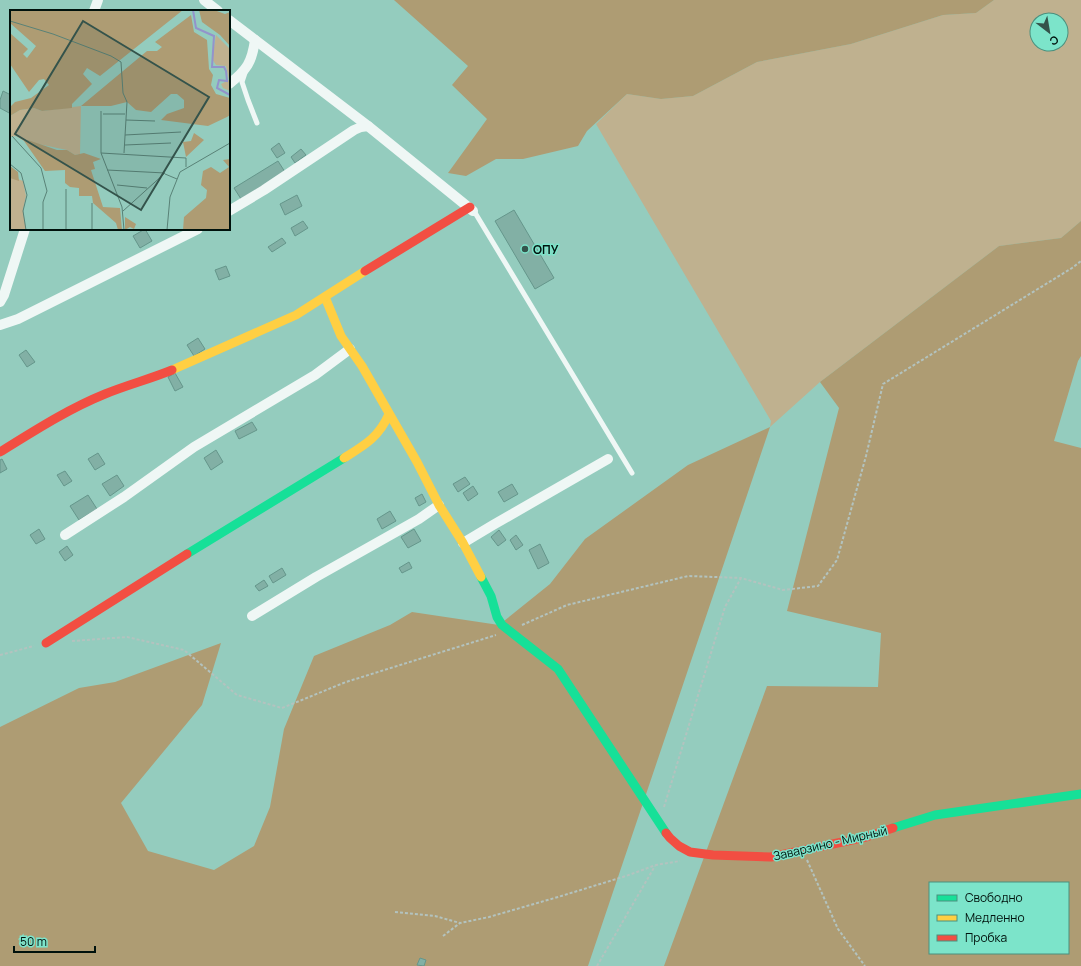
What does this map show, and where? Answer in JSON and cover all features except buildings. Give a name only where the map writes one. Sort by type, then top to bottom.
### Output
[{"type":"street","points":[[94,10],[98,0]]},
{"type":"street","points":[[204,0],[217,10]]},
{"type":"street","points":[[0,452],[58,417],[99,397],[186,365],[296,315],[348,281],[472,209],[368,126],[230,21]]},
{"type":"street","points":[[230,83],[238,77],[250,62],[253,55],[255,40]]},
{"type":"street","points":[[230,210],[264,190],[354,130],[368,126]]},
{"type":"street","points":[[0,302],[4,295],[25,230]]},
{"type":"street","points":[[0,325],[18,319],[196,230]]},
{"type":"street","name":"Заварзино - Мирный","points":[[325,296],[341,336],[362,366],[439,504],[463,543],[491,596],[497,617],[502,625],[558,669],[670,838],[679,846],[690,852],[713,855],[771,857],[866,837],[935,815],[1081,794]]},
{"type":"street","points":[[65,535],[124,497],[194,447],[315,375],[350,349]]},
{"type":"street","points":[[46,644],[222,532],[368,443],[377,436],[384,426],[389,414]]},
{"type":"street","points":[[463,543],[608,459]]},
{"type":"street","points":[[252,616],[316,577],[419,519],[439,504]]},
{"type":"lane","points":[[246,68],[242,82],[257,123]]},
{"type":"lane","points":[[472,209],[632,473]]},
{"type":"path","points":[[68,642],[127,637],[184,650],[237,695],[282,708],[346,682],[509,630],[567,605],[688,576],[741,578],[783,590],[818,586],[837,560],[866,456],[883,384],[1081,261]]},
{"type":"path","points":[[660,822],[725,607],[741,578]]},
{"type":"path","points":[[0,655],[46,644]]},
{"type":"path","points":[[803,850],[838,929],[865,966]]},
{"type":"path","points":[[443,936],[460,923],[489,917],[558,897],[656,865],[684,860]]},
{"type":"path","points":[[598,966],[656,865]]},
{"type":"path","points":[[395,912],[435,916],[460,923]]},
{"type":"shaded area","points":[[394,0],[994,0],[976,13],[943,15],[851,44],[757,62],[693,96],[661,99],[627,94],[587,131],[578,146],[523,159],[496,159],[466,176],[448,173],[487,119],[452,85],[468,66]]},
{"type":"shaded area","points":[[994,0],[1081,0],[1081,221],[1061,238],[999,246],[820,382],[770,427],[771,421],[596,124],[627,94],[661,99],[693,96],[757,62],[851,44],[943,15],[976,13]]},
{"type":"shaded area","points":[[1081,221],[1081,356],[1078,361],[1054,441],[1081,448],[1081,966],[664,966],[767,686],[878,687],[881,633],[787,611],[839,408],[820,382],[999,246],[1061,238]]},
{"type":"shaded area","points":[[770,427],[588,966],[0,966],[0,727],[79,688],[115,682],[221,643],[202,705],[121,803],[148,851],[214,870],[254,846],[270,807],[284,729],[314,656],[390,625],[412,612],[499,625],[550,584],[585,539],[688,465]]},
{"type":"traffic: fast","points":[[187,554],[344,458]]},
{"type":"traffic: fast","points":[[481,577],[491,596],[497,617],[502,625],[558,669],[666,833]]},
{"type":"traffic: fast","points":[[893,828],[935,815],[1081,794]]},
{"type":"traffic: slow","points":[[172,370],[296,315],[365,271]]},
{"type":"traffic: slow","points":[[325,297],[341,336],[362,366],[417,462],[439,505],[463,543],[481,577]]},
{"type":"traffic: slow","points":[[344,458],[371,440],[381,429],[389,414]]},
{"type":"traffic: jam","points":[[365,271],[470,207]]},
{"type":"traffic: jam","points":[[0,452],[78,406],[113,391],[172,370]]},
{"type":"traffic: jam","points":[[46,643],[187,554]]},
{"type":"traffic: jam","points":[[666,833],[679,846],[690,852],[713,855],[771,857],[866,837],[893,828]]},
{"type":"place","name":"ОПУ","points":[[525,249]]}]
